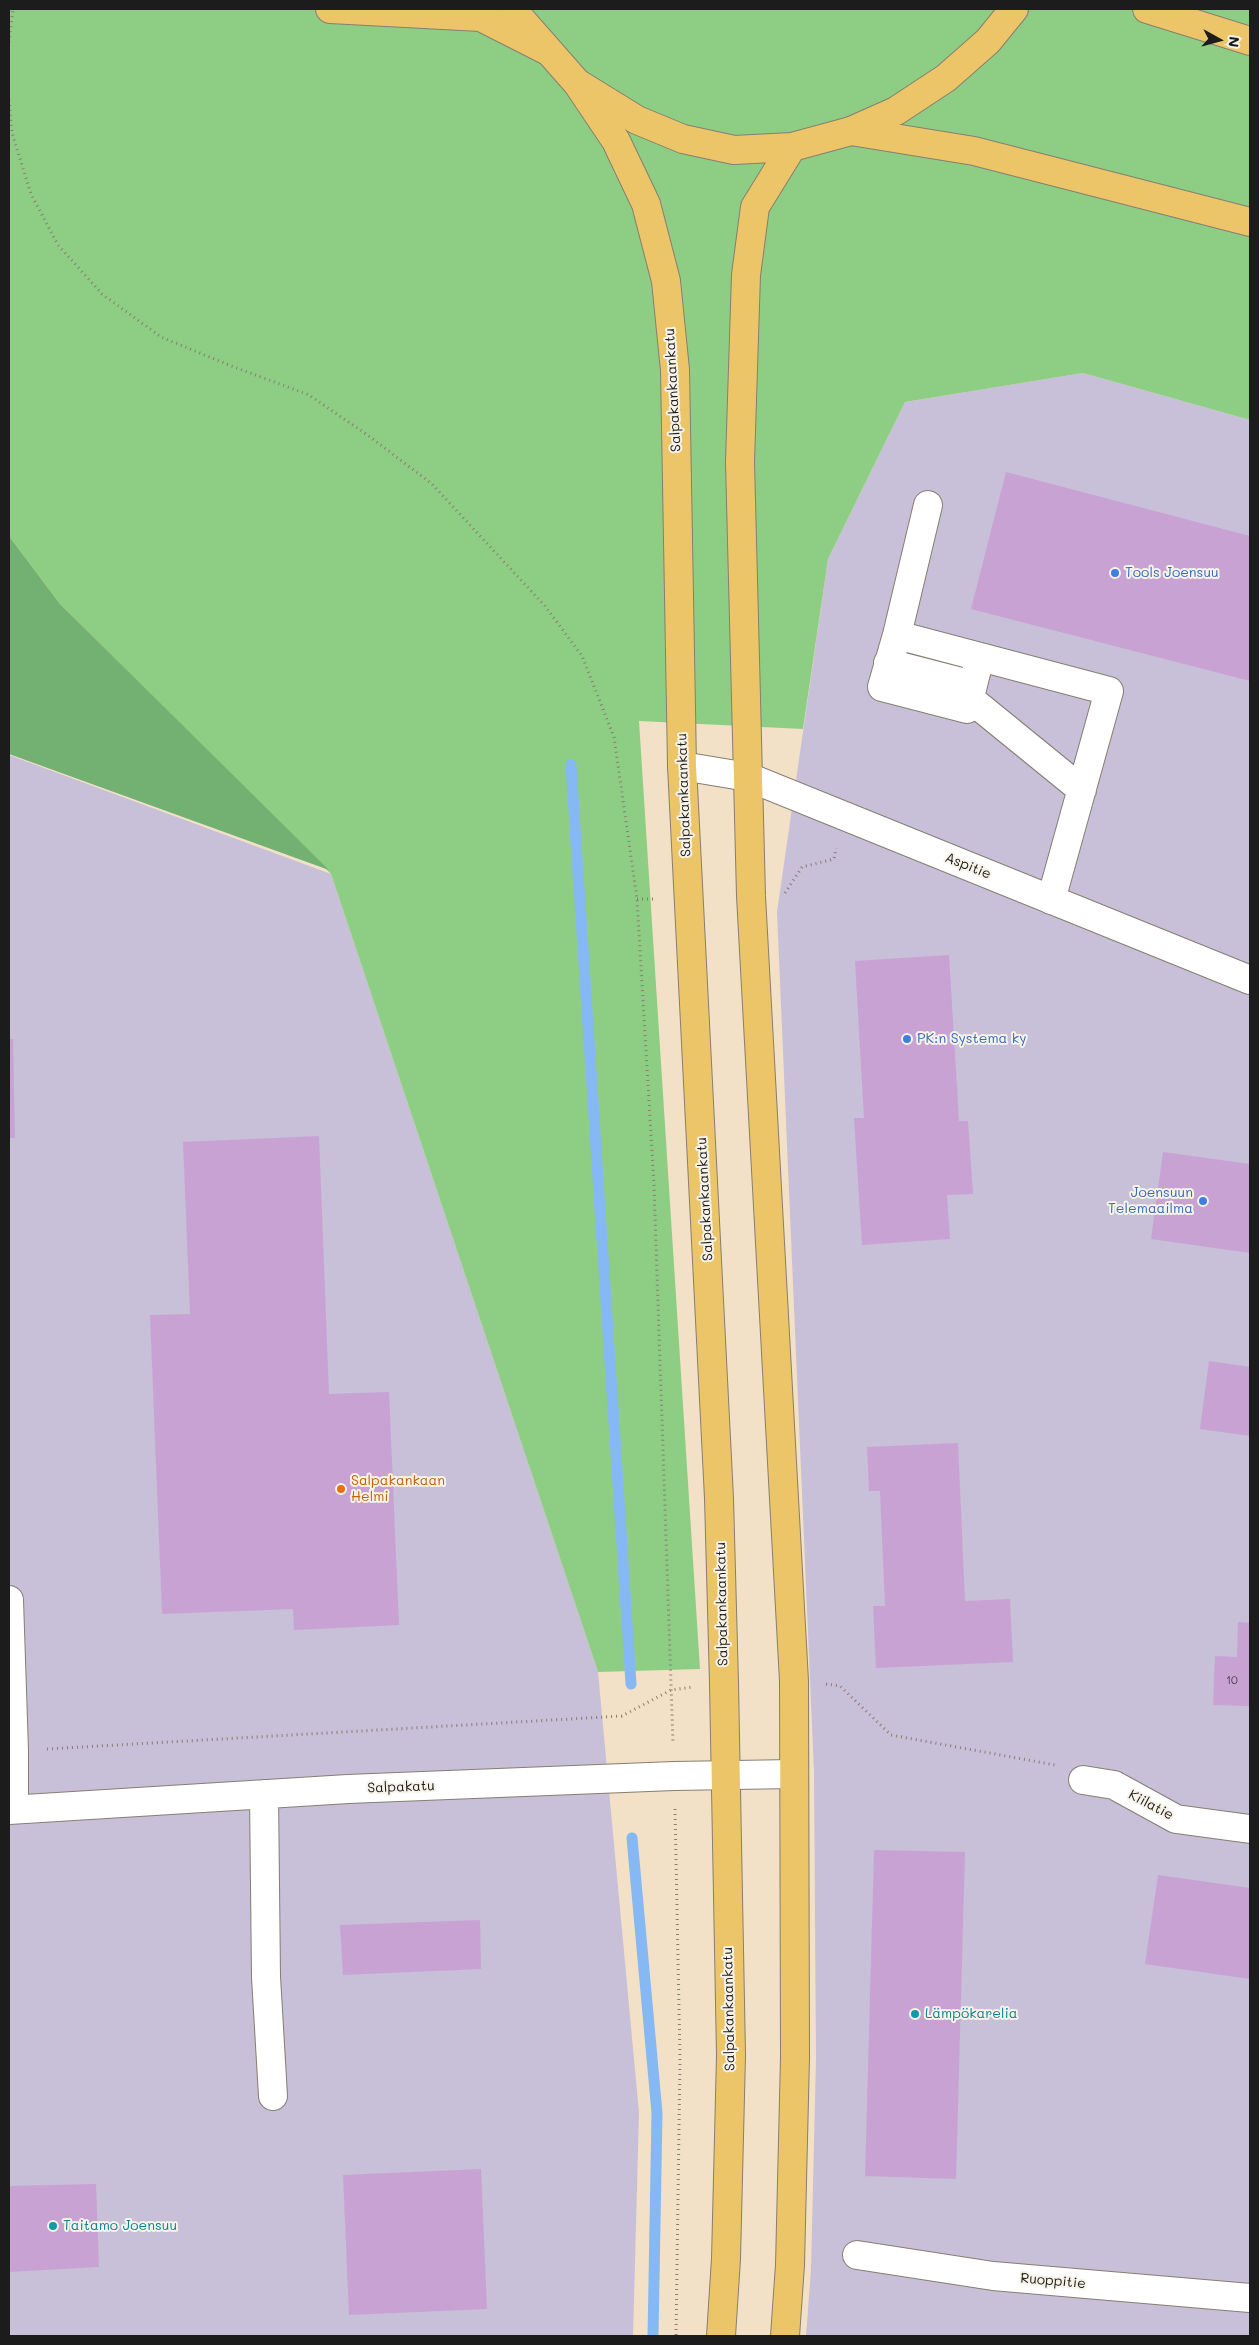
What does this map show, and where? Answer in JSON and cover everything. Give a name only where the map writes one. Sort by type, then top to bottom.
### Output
[{"type":"main road","points":[[330,9],[481,17],[546,50]]},
{"type":"main road","points":[[512,9],[577,84],[637,120],[683,139],[734,150],[792,147],[851,132],[896,111],[946,78],[988,41],[1014,9]]},
{"type":"main road","points":[[1147,9],[1250,40]]},
{"type":"main road","name":"Salpakankaankatu","points":[[577,84],[616,141],[646,204],[666,280],[675,370],[682,766],[718,1478],[724,1684],[731,2055],[726,2259],[721,2336]]},
{"type":"main road","points":[[851,132],[974,151],[1250,222]]},
{"type":"main road","points":[[785,2336],[790,2265],[795,2057],[794,1680],[750,896],[740,462],[746,275],[754,207],[792,147]]},
{"type":"street","points":[[928,505],[897,635],[888,663],[971,691],[1082,790]]},
{"type":"street","points":[[897,635],[1109,691],[1051,900]]},
{"type":"street","points":[[971,691],[980,657]]},
{"type":"street","name":"Aspitie","points":[[682,766],[748,777],[1250,980]]},
{"type":"street","points":[[9,1600],[14,1751],[11,1810]]},
{"type":"street","name":"Salpakatu","points":[[11,1810],[264,1794],[674,1776],[794,1774]]},
{"type":"street","name":"Kiilatie","points":[[1083,1780],[1114,1785],[1176,1819],[1250,1829]]},
{"type":"street","points":[[264,1794],[266,1977],[273,2096]]},
{"type":"street","name":"Ruoppitie","points":[[858,2255],[993,2276],[1250,2298]]},
{"type":"path","points":[[9,42],[13,9]]},
{"type":"path","points":[[9,100],[12,134],[31,194],[58,245],[102,294],[161,337],[309,395],[366,434],[431,483],[545,606],[582,656],[614,737],[637,899],[654,1185],[674,1776],[680,2058],[676,2336]]},
{"type":"path","points":[[794,1680],[840,1686],[891,1735],[1050,1763],[1083,1780]]},
{"type":"path","points":[[14,1751],[622,1716],[671,1690],[724,1684]]},
{"type":"shaded area","points":[[1083,373],[1250,420],[1250,2336],[806,2336],[811,2270],[816,2058],[814,1772],[777,912],[828,559],[905,402]]},
{"type":"shaded area","points":[[9,755],[331,874],[598,1672],[639,2113],[633,2336],[9,2336]]},
{"type":"green space","points":[[9,9],[1250,9],[1250,420],[1083,373],[905,402],[828,559],[803,729],[639,721],[700,1669],[598,1672],[331,874],[60,604],[9,536]]},
{"type":"green space","points":[[9,536],[60,604],[329,870],[9,754]]},
{"type":"building","name":"Tools Joensuu","points":[[1006,472],[1250,536],[1250,681],[971,609]]},
{"type":"building","name":"PK:n Systema ky","points":[[949,955],[959,1121],[968,1121],[973,1194],[947,1195],[950,1239],[862,1245],[854,1118],[864,1118],[855,961]]},
{"type":"building","points":[[9,1039],[13,1039],[15,1138],[9,1138]]},
{"type":"building","points":[[319,1136],[329,1394],[389,1392],[399,1625],[294,1630],[293,1609],[162,1614],[150,1315],[190,1314],[183,1142]]},
{"type":"building","name":"Joensuun Telemaailma","points":[[1163,1152],[1250,1164],[1250,1253],[1151,1239]]},
{"type":"building","points":[[1209,1361],[1250,1367],[1250,1436],[1200,1429]]},
{"type":"building","points":[[958,1443],[965,1601],[1010,1599],[1013,1662],[876,1668],[873,1606],[885,1606],[880,1491],[869,1491],[867,1447]]},
{"type":"building","points":[[1238,1622],[1250,1623],[1250,1706],[1213,1705],[1215,1656],[1237,1657]]},
{"type":"building","name":"Lämpökarelia","points":[[874,1850],[965,1852],[956,2179],[865,2176]]},
{"type":"building","points":[[1158,1875],[1250,1888],[1250,1979],[1145,1964]]},
{"type":"building","points":[[480,1920],[481,1969],[343,1975],[340,1925]]},
{"type":"building","points":[[481,2169],[487,2309],[349,2315],[343,2175]]},
{"type":"building","name":"Taitamo Joensuu","points":[[96,2184],[99,2267],[9,2272],[9,2186]]},
{"type":"waterway","points":[[571,765],[631,1684]]},
{"type":"waterway","points":[[632,1838],[657,2113],[653,2336]]},
{"type":"place","name":"Tools Joensuu","points":[[1115,573]]},
{"type":"place","name":"PK:n Systema ky","points":[[907,1039]]},
{"type":"place","name":"Joensuun Telemaailma","points":[[1203,1201]]},
{"type":"place","name":"Salpakankaan Helmi","points":[[341,1489]]},
{"type":"place","name":"Lämpökarelia","points":[[915,2014]]},
{"type":"place","name":"Taitamo Joensuu","points":[[53,2226]]}]
